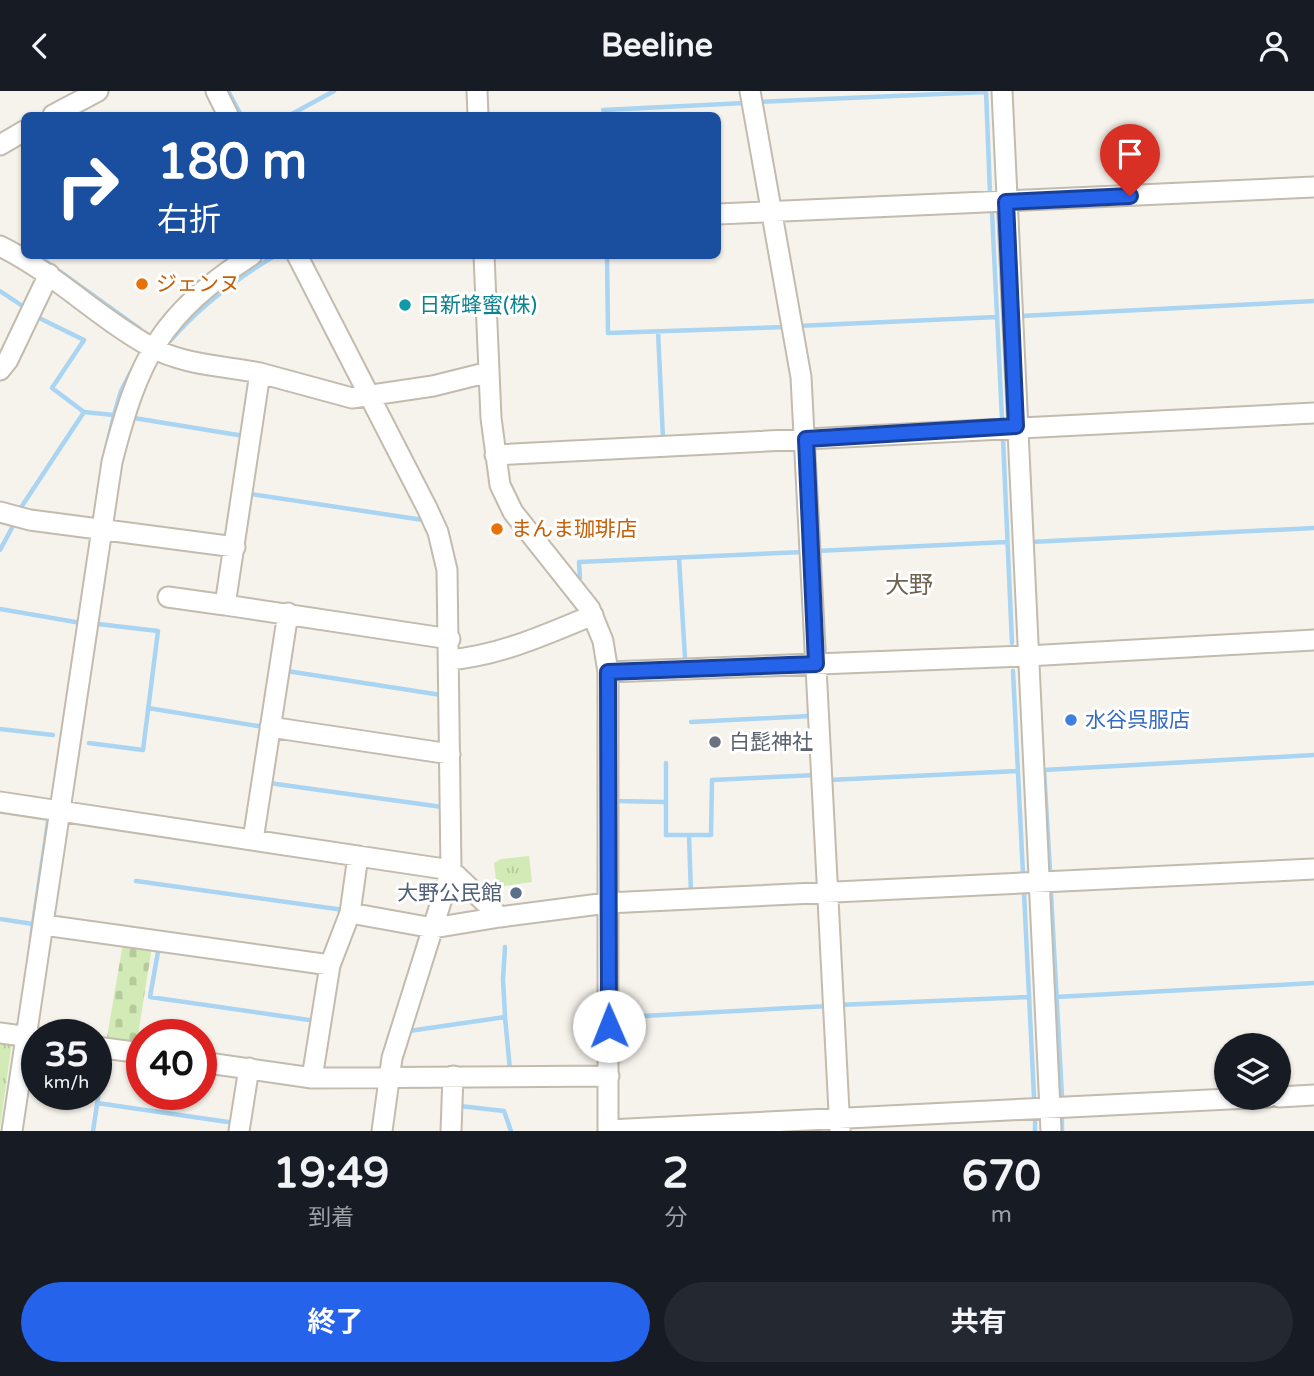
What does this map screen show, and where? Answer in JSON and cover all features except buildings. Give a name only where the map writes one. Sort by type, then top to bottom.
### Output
[{"type":"street","points":[[59,112],[98,91]]},
{"type":"street","points":[[216,91],[226,112]]},
{"type":"street","points":[[477,91],[478,112]]},
{"type":"street","points":[[750,91],[801,377],[840,1125]]},
{"type":"street","points":[[1002,91],[1051,1131]]},
{"type":"street","points":[[0,145],[21,133]]},
{"type":"street","points":[[721,214],[1314,187]]},
{"type":"street","points":[[0,246],[21,258]]},
{"type":"street","points":[[23,259],[49,274],[152,348],[175,357],[260,373],[352,398],[369,398],[489,372]]},
{"type":"street","points":[[33,1019],[60,811],[112,462],[123,419],[152,348],[180,310],[201,290],[246,259]]},
{"type":"street","points":[[299,259],[438,532],[447,570],[451,870],[388,1075],[382,1131]]},
{"type":"street","points":[[484,259],[489,372],[500,485],[513,512],[593,615],[603,641],[608,672],[608,1130],[840,1125],[1049,1108],[1214,1100]]},
{"type":"street","points":[[0,370],[8,360],[49,274]]},
{"type":"street","points":[[225,605],[260,373]]},
{"type":"street","points":[[495,455],[1016,426],[1314,413]]},
{"type":"street","points":[[0,512],[30,520],[103,527],[235,547]]},
{"type":"street","points":[[168,597],[450,639]]},
{"type":"street","points":[[253,840],[288,613]]},
{"type":"street","points":[[449,660],[478,657],[521,646],[593,615]]},
{"type":"street","points":[[608,672],[1027,656],[1314,640]]},
{"type":"street","points":[[270,727],[450,754]]},
{"type":"street","points":[[0,802],[451,870],[500,917]]},
{"type":"street","points":[[312,1078],[330,965],[350,913],[358,856]]},
{"type":"street","points":[[350,913],[433,928],[607,903],[1314,869]]},
{"type":"street","points":[[44,925],[330,965]]},
{"type":"street","points":[[0,1033],[21,1036]]},
{"type":"street","points":[[217,1064],[312,1078],[388,1075],[609,1076]]},
{"type":"street","points":[[239,1131],[249,1068]]},
{"type":"street","points":[[451,1131],[453,1076]]},
{"type":"street","points":[[12,1131],[21,1086]]},
{"type":"street","points":[[1291,1096],[1314,1095]]},
{"type":"green space","points":[[529,856],[532,882],[497,887],[494,863],[501,859]]},
{"type":"green space","points":[[123,943],[152,947],[140,1019],[126,1019],[126,1046],[112,1044],[110,1019]]},
{"type":"green space","points":[[0,1040],[12,1042],[0,1128]]},
{"type":"waterway","points":[[228,91],[239,112]]},
{"type":"waterway","points":[[296,112],[334,91]]},
{"type":"waterway","points":[[986,91],[990,193]]},
{"type":"waterway","points":[[757,102],[986,92]]},
{"type":"waterway","points":[[603,110],[745,103]]},
{"type":"waterway","points":[[992,212],[1002,419]]},
{"type":"waterway","points":[[43,259],[140,329]]},
{"type":"waterway","points":[[170,341],[220,293],[270,259]]},
{"type":"waterway","points":[[607,259],[608,333],[785,327]]},
{"type":"waterway","points":[[0,291],[27,309]]},
{"type":"waterway","points":[[1021,316],[1314,301]]},
{"type":"waterway","points":[[20,509],[84,412],[52,388],[84,340],[35,316]]},
{"type":"waterway","points":[[797,326],[997,317]]},
{"type":"waterway","points":[[658,331],[663,439]]},
{"type":"waterway","points":[[84,412],[114,415],[121,391],[134,366]]},
{"type":"waterway","points":[[106,450],[114,415]]},
{"type":"waterway","points":[[134,418],[244,436]]},
{"type":"waterway","points":[[1003,439],[1012,643]]},
{"type":"waterway","points":[[251,494],[423,520]]},
{"type":"waterway","points":[[0,550],[14,524]]},
{"type":"waterway","points":[[1031,542],[1314,528]]},
{"type":"waterway","points":[[816,551],[1007,542]]},
{"type":"waterway","points":[[580,578],[579,562],[804,552]]},
{"type":"waterway","points":[[679,558],[685,658]]},
{"type":"waterway","points":[[0,609],[81,623]]},
{"type":"waterway","points":[[89,743],[143,750],[158,631],[98,624]]},
{"type":"waterway","points":[[287,671],[441,695]]},
{"type":"waterway","points":[[1013,671],[1023,874]]},
{"type":"waterway","points":[[148,708],[264,727]]},
{"type":"waterway","points":[[691,722],[809,716]]},
{"type":"waterway","points":[[0,729],[53,735]]},
{"type":"waterway","points":[[1050,871],[1044,770],[1314,755]]},
{"type":"waterway","points":[[666,763],[666,835],[711,835],[712,780],[817,775]]},
{"type":"waterway","points":[[829,780],[1018,771]]},
{"type":"waterway","points":[[269,783],[442,807]]},
{"type":"waterway","points":[[616,797],[616,801],[665,802]]},
{"type":"waterway","points":[[33,924],[48,822]]},
{"type":"waterway","points":[[689,835],[691,894]]},
{"type":"waterway","points":[[136,881],[344,910]]},
{"type":"waterway","points":[[1024,893],[1034,1097]]},
{"type":"waterway","points":[[1051,893],[1062,1097]]},
{"type":"waterway","points":[[0,919],[33,924],[31,941]]},
{"type":"waterway","points":[[159,946],[150,997],[316,1021]]},
{"type":"waterway","points":[[505,947],[505,1016]]},
{"type":"waterway","points":[[1056,997],[1314,983]]},
{"type":"waterway","points":[[838,1005],[1028,997]]},
{"type":"waterway","points":[[624,1017],[829,1006]]},
{"type":"waterway","points":[[409,1031],[505,1017],[510,1070]]},
{"type":"waterway","points":[[112,1105],[235,1123]]},
{"type":"waterway","points":[[460,1106],[504,1111],[511,1131]]},
{"type":"waterway","points":[[93,1131],[96,1110]]},
{"type":"waterway","points":[[1062,1119],[1062,1131]]},
{"type":"waterway","points":[[1035,1122],[1035,1131]]},
{"type":"place","name":"ジェンヌ","points":[[142,284]]},
{"type":"place","name":"日新蜂蜜(株)","points":[[405,305]]},
{"type":"place","name":"まんま珈琲店","points":[[497,529]]},
{"type":"place","name":"水谷呉服店","points":[[1071,720]]},
{"type":"place","name":"白髭神社","points":[[715,742]]},
{"type":"place","name":"大野公民館","points":[[516,893]]},
{"type":"district","name":"大野","points":[[909,585]]},
{"type":"route","points":[[609,1026],[608,672],[816,664],[806,439],[1016,426],[1006,202],[1130,196]]}]
